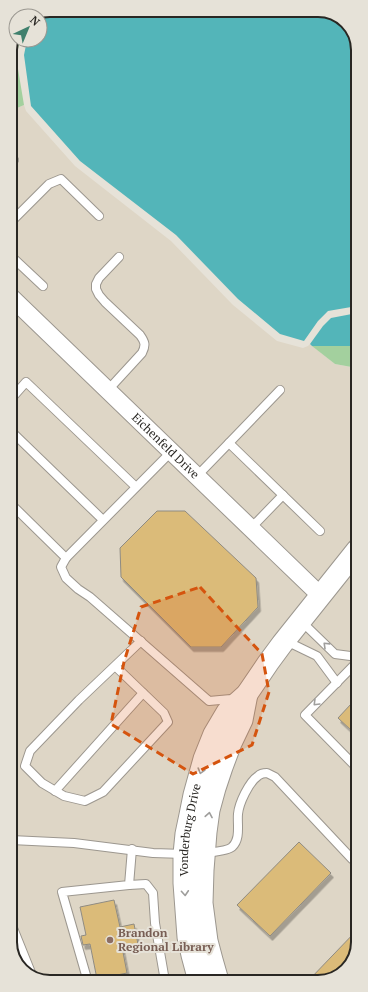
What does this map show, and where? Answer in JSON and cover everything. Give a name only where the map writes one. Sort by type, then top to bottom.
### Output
[{"type":"street","name":"Eichenfeld Drive","points":[[17,303],[321,596]]},
{"type":"street","name":"Vonderburg Drive","points":[[216,975],[210,954],[204,920],[202,892],[194,854],[186,834],[194,795],[204,759],[217,728],[227,712],[247,694],[285,640],[351,558]]},
{"type":"street","name":"Vonderburg Drive","points":[[194,854],[184,883],[188,936],[197,975]]},
{"type":"lane","points":[[17,216],[49,184],[61,179],[99,216]]},
{"type":"lane","points":[[108,390],[142,353],[145,347],[144,341],[140,335],[105,302],[96,289],[96,284],[99,278],[119,257]]},
{"type":"lane","points":[[17,262],[43,286]]},
{"type":"lane","points":[[17,392],[26,382],[136,487]]},
{"type":"lane","points":[[197,476],[280,390]]},
{"type":"lane","points":[[17,437],[103,520]]},
{"type":"lane","points":[[229,443],[320,531]]},
{"type":"lane","points":[[172,451],[66,558],[61,567],[66,578],[78,589],[90,597],[209,701],[231,699],[247,694]]},
{"type":"lane","points":[[251,528],[282,495]]},
{"type":"lane","points":[[17,514],[66,558]]},
{"type":"lane","points":[[301,621],[335,654],[351,656]]},
{"type":"lane","points":[[285,640],[317,656],[337,683]]},
{"type":"lane","points":[[115,666],[164,713],[168,722],[103,792],[85,801],[64,796],[42,783],[25,766],[30,752],[79,700],[141,641]]},
{"type":"lane","points":[[351,668],[305,715],[351,762]]},
{"type":"lane","points":[[55,791],[143,693]]},
{"type":"lane","points":[[17,840],[74,842],[153,853],[194,854],[232,848],[237,841],[238,813],[242,799],[248,787],[258,775],[266,772],[275,777],[351,857]]},
{"type":"lane","points":[[129,885],[132,849]]},
{"type":"lane","points":[[86,975],[62,892],[146,884],[153,893],[155,923],[164,975]]},
{"type":"lane","points":[[17,938],[29,968]]},
{"type":"highlighted area","points":[[200,587],[262,654],[269,692],[252,745],[193,774],[111,724],[124,662],[141,607]]},
{"type":"shaded area","points":[[24,105],[26,111],[75,166],[171,241],[233,305],[277,341],[303,348],[310,344],[335,364],[351,367],[351,545],[321,583],[17,291],[17,108]]},
{"type":"shaded area","points":[[17,316],[310,597],[241,684],[191,975],[48,975],[34,971],[28,967],[20,956],[17,942]]},
{"type":"shaded area","points":[[351,571],[351,942],[348,956],[344,962],[332,972],[326,974],[226,975],[216,938],[211,902],[218,810],[258,692]]},
{"type":"green space","points":[[17,63],[24,105],[17,108]]},
{"type":"green space","points":[[312,346],[351,346],[351,367],[335,364]]},
{"type":"water","points":[[48,17],[50,17],[320,17],[338,24],[343,28],[350,42],[351,50],[351,307],[328,311],[318,321],[304,341],[280,334],[238,299],[176,235],[80,161],[31,106],[24,55],[25,48],[48,48]]},
{"type":"water","points":[[351,314],[351,346],[312,346],[310,344],[331,318]]},
{"type":"building","points":[[157,511],[185,511],[256,578],[258,607],[221,647],[191,647],[121,577],[120,548]]},
{"type":"building","points":[[351,704],[351,730],[338,718]]},
{"type":"building","points":[[299,842],[331,873],[270,936],[237,905]]},
{"type":"building","name":"Brandon Regional Library","points":[[114,900],[120,927],[134,924],[138,944],[122,947],[127,973],[117,975],[96,975],[90,944],[83,945],[81,936],[86,935],[80,907]]},
{"type":"building","points":[[351,936],[348,956],[344,962],[332,972],[314,975]]},
{"type":"place","name":"Brandon Regional Library","points":[[110,940]]}]
